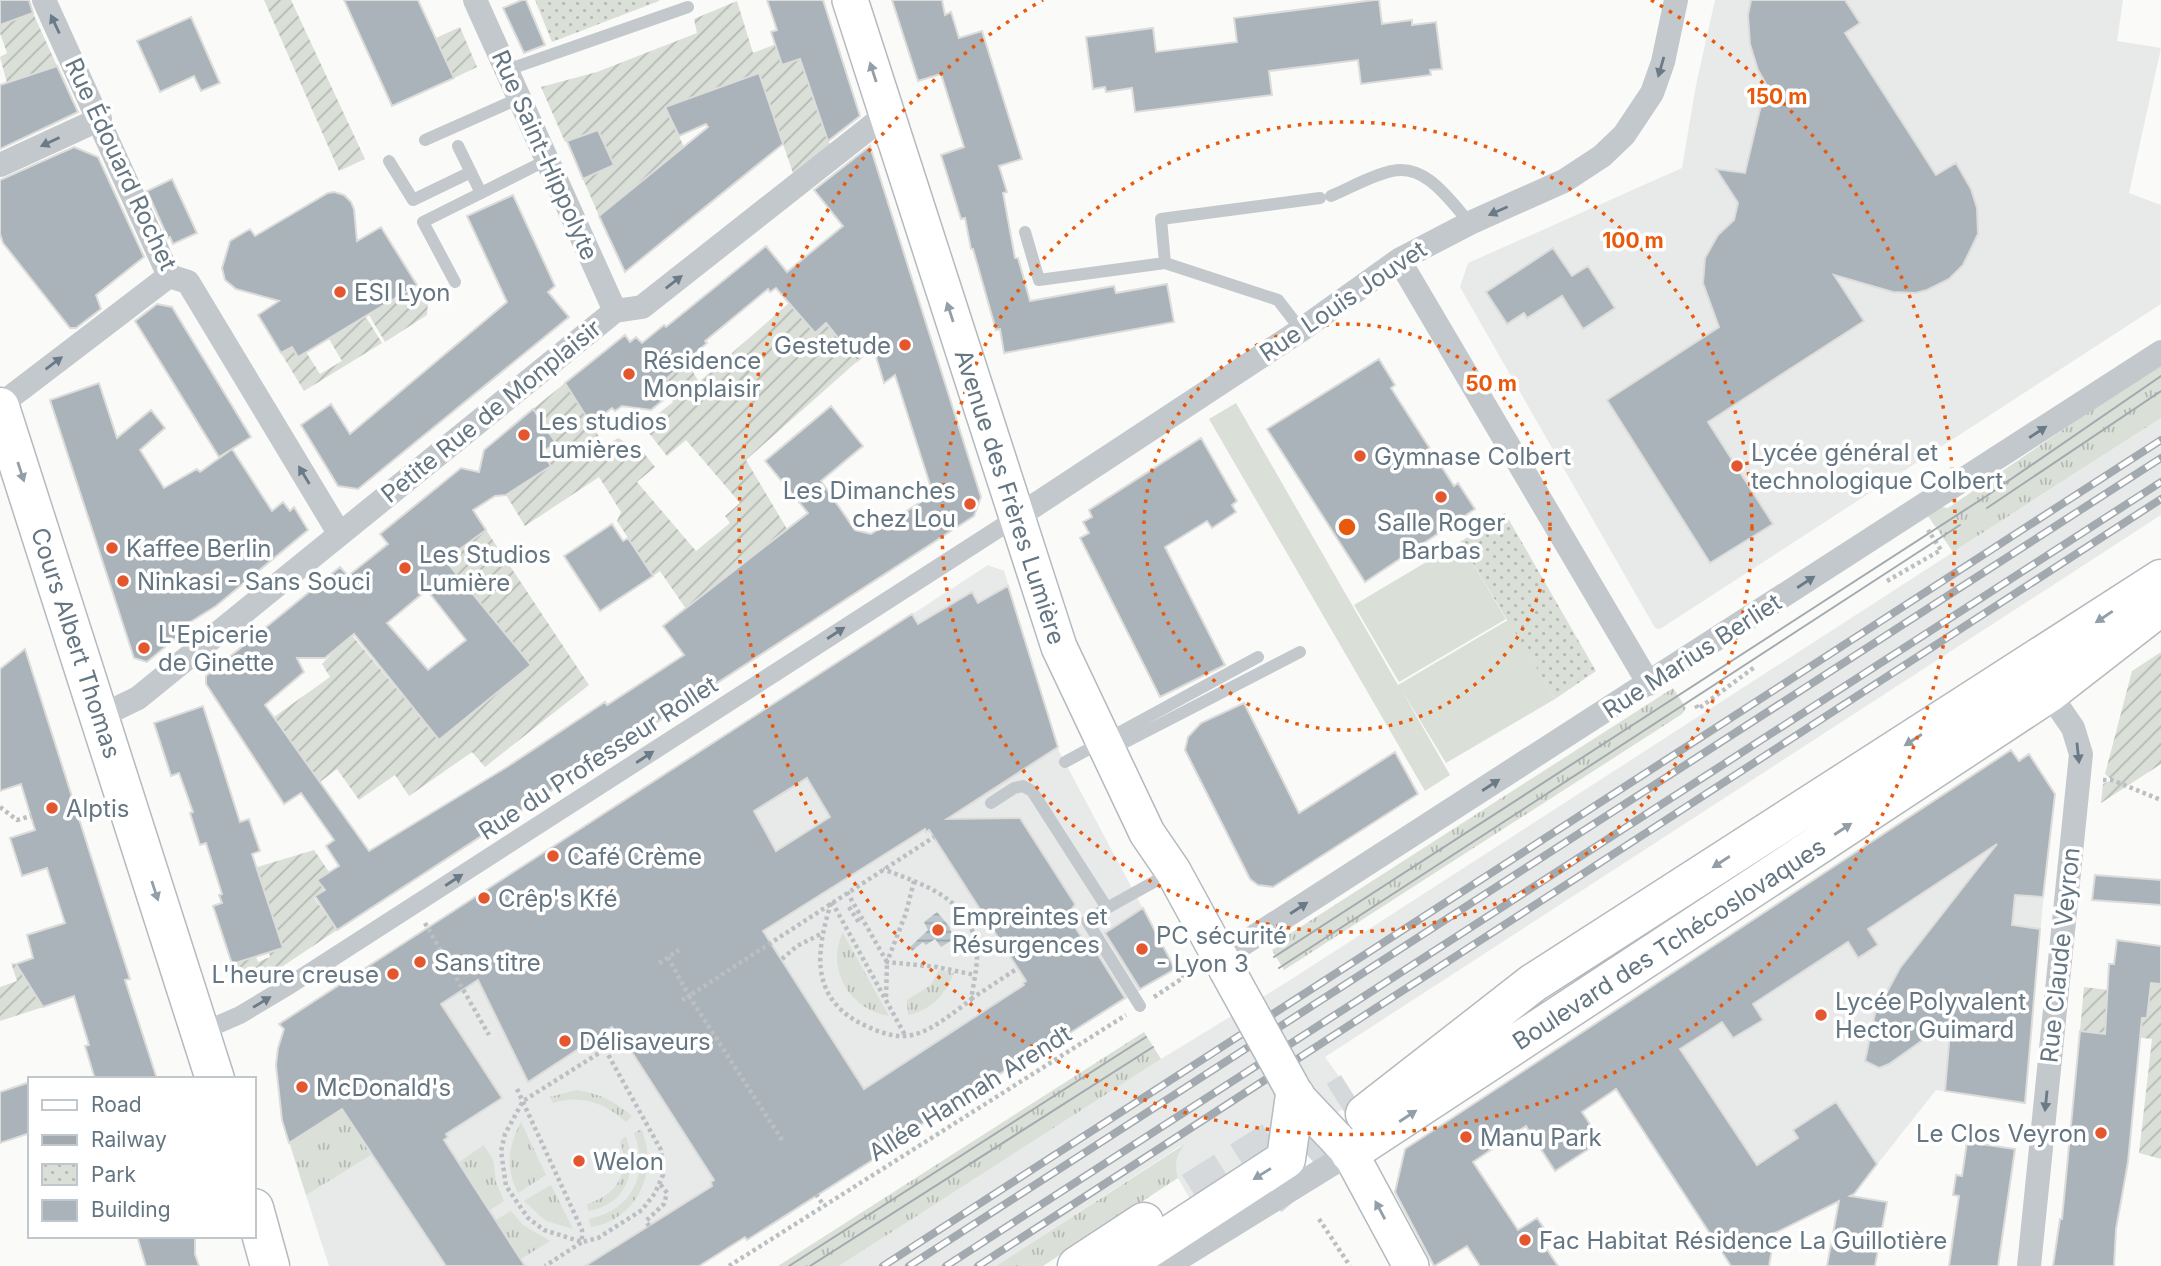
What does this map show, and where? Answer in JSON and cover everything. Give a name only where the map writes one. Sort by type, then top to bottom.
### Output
[{"type":"main road","name":"Avenue des Frères Lumière","points":[[850,0],[1059,647],[1147,833],[1173,872],[1293,1090],[1350,1153],[1411,1266]]},
{"type":"main road","name":"Cours Albert Thomas","points":[[0,406],[214,1077]]},
{"type":"main road","name":"Boulevard des Tchécoslovaques","points":[[1358,1103],[1533,983],[2161,579]]},
{"type":"main road","name":"Boulevard des Tchécoslovaques","points":[[1350,1153],[2049,693],[2161,606]]},
{"type":"main road","points":[[1122,1266],[1286,1159],[1293,1090]]},
{"type":"main road","points":[[1077,1266],[1192,1191]]},
{"type":"main road","points":[[256,1215],[270,1266]]},
{"type":"main road","points":[[244,1266],[251,1238]]},
{"type":"street","name":"Rue Édouard Rochet","points":[[44,0],[169,276],[188,282],[339,533]]},
{"type":"street","name":"Rue Saint-Hippolyte","points":[[475,0],[615,311]]},
{"type":"street","name":"Rue Louis Jouvet","points":[[1017,517],[1301,330],[1399,260],[1577,173],[1602,156],[1624,135],[1643,108],[1658,77],[1676,0]]},
{"type":"street","name":"Petite Rue de Monplaisir","points":[[99,717],[138,698],[615,311],[642,307],[887,114]]},
{"type":"street","points":[[0,165],[100,119]]},
{"type":"street","points":[[1399,260],[1649,684]]},
{"type":"street","points":[[0,406],[169,276]]},
{"type":"street","name":"Rue Marius Berliet","points":[[1219,954],[1649,684],[2161,352]]},
{"type":"street","name":"Rue du Professeur Rollet","points":[[201,1032],[252,1009],[1017,517]]},
{"type":"street","name":"Rue Claude Veyron","points":[[2029,1266],[2081,754],[2073,728],[2049,693],[2041,675],[2045,655]]},
{"type":"street","name":"Boulevard des Tchécoslovaques","points":[[1167,1266],[1350,1153]]},
{"type":"lane","points":[[507,70],[688,7]]},
{"type":"lane","points":[[425,140],[520,98]]},
{"type":"lane","points":[[458,146],[481,192]]},
{"type":"lane","points":[[454,282],[423,222],[547,160]]},
{"type":"lane","points":[[389,161],[413,200],[471,172]]},
{"type":"lane","points":[[1165,263],[1161,219],[1326,197],[1391,171],[1408,170],[1422,175],[1440,190],[1470,223]]},
{"type":"lane","points":[[1025,232],[1039,280],[1165,263],[1279,300],[1301,330]]},
{"type":"lane","points":[[1065,762],[1106,747],[1300,652]]},
{"type":"lane","points":[[1106,747],[1258,657]]},
{"type":"lane","points":[[991,803],[1014,788],[1023,786],[1032,791],[1107,908]]},
{"type":"lane","points":[[1140,1006],[1087,921],[1173,872]]},
{"type":"path","points":[[1887,581],[1941,550],[1923,522]]},
{"type":"path","points":[[1696,705],[1698,709],[1756,666]]},
{"type":"path","points":[[2104,780],[2112,780],[2161,800]]},
{"type":"path","points":[[0,807],[17,820],[31,816]]},
{"type":"path","points":[[679,1002],[934,837]]},
{"type":"path","points":[[883,869],[948,898],[960,911],[969,925],[977,958],[971,1000]]},
{"type":"path","points":[[886,1000],[887,962],[906,913],[914,881]]},
{"type":"path","points":[[846,892],[887,962]]},
{"type":"path","points":[[831,902],[820,951],[823,980],[828,994],[838,1007],[873,1030],[905,1036],[931,1027],[1017,968]]},
{"type":"path","points":[[831,902],[905,1036]]},
{"type":"path","points":[[415,905],[489,1034]]},
{"type":"path","points":[[849,907],[860,924]]},
{"type":"path","points":[[782,959],[797,946],[822,934]]},
{"type":"path","name":"Allée Hannah Arendt","points":[[729,1266],[1183,978],[1190,946],[1219,954]]},
{"type":"path","points":[[659,963],[679,950]]},
{"type":"path","points":[[668,957],[689,996],[782,1140]]},
{"type":"path","points":[[887,962],[937,967],[975,975]]},
{"type":"path","points":[[582,1242],[544,1230],[528,1218],[506,1186],[501,1151],[505,1134],[523,1101],[623,1038]]},
{"type":"path","points":[[545,1266],[582,1242],[598,1238],[642,1210],[655,1193],[663,1175],[661,1150],[605,1049]]},
{"type":"path","points":[[517,1089],[582,1230],[582,1242]]},
{"type":"path","points":[[649,1226],[646,1221],[664,1204],[667,1193],[660,1183]]},
{"type":"path","points":[[816,1194],[824,1206]]},
{"type":"path","points":[[1319,1219],[1350,1266]]},
{"type":"shaded area","name":"Lycée général et technologique Colbert","points":[[1715,0],[2123,0],[2117,41],[2161,48],[2129,193],[2161,205],[2161,304],[1660,629],[1655,628],[1460,287],[1468,263],[1682,168],[1696,85]]},
{"type":"shaded area","points":[[2161,418],[2161,515],[1325,1057],[1356,1100],[1195,1208],[1174,1167],[1182,1145],[996,1266],[839,1266],[1161,1059],[1287,982]]},
{"type":"shaded area","points":[[988,565],[1004,571],[1059,751],[1175,969],[1059,1040],[1057,1038],[891,1143],[893,1147],[747,1240],[745,1237],[699,1266],[329,1266],[289,1143],[298,1026],[714,743]]},
{"type":"shaded area","name":"Lycée Polyvalent Hector Guimard","points":[[2029,754],[2053,791],[2025,1103],[1936,1090],[1868,1176],[1728,1261],[1581,1034]]},
{"type":"shaded area","points":[[937,912],[949,926],[954,939],[941,947],[935,939],[926,945],[923,942],[912,951],[910,947],[928,930],[924,922]]},
{"type":"green space","points":[[264,0],[291,0],[365,159],[339,171]]},
{"type":"green space","points":[[535,0],[659,0],[659,1],[552,42]]},
{"type":"green space","points":[[737,1],[753,53],[781,42],[788,63],[800,59],[830,145],[793,173],[759,74],[665,107],[693,166],[675,157],[599,216],[583,179],[614,165],[598,131],[565,142],[541,87],[597,72],[697,33],[694,19]]},
{"type":"green space","points":[[33,13],[57,66],[7,83],[0,57],[7,53],[0,25]]},
{"type":"green space","points":[[460,27],[477,67],[454,78],[436,38]]},
{"type":"green space","points":[[417,285],[428,302],[427,315],[385,342],[369,315]]},
{"type":"green space","points":[[789,303],[847,306],[879,342],[746,460],[787,529],[686,609],[660,571],[653,576],[617,521],[621,512],[599,477],[525,526],[506,495],[556,443],[533,409],[565,383],[605,446],[618,438],[643,452],[655,467],[637,482],[696,551],[730,523],[725,516],[740,503],[686,440],[667,456],[645,428],[622,416],[634,408],[648,422],[673,402],[659,385],[687,362],[699,382]]},
{"type":"green space","points":[[366,317],[382,343],[304,391],[281,353],[292,347],[298,357],[306,352],[320,374],[342,361],[329,339]]},
{"type":"green space","points":[[2161,363],[2161,418],[1953,552],[1928,516],[1942,507],[1948,508]]},
{"type":"green space","points":[[1236,403],[1398,685],[1508,620],[1555,699],[1446,763],[1401,689],[1450,775],[1425,791],[1209,419]]},
{"type":"green space","points":[[1505,513],[1596,671],[1555,699],[1460,542]]},
{"type":"green space","points":[[486,530],[589,685],[485,767],[472,752],[409,796],[395,775],[359,800],[337,769],[320,782],[274,717],[330,677],[322,664],[351,634],[439,740],[531,665],[445,560]]},
{"type":"green space","points":[[1460,542],[1506,619],[1399,682],[1354,605]]},
{"type":"green space","points":[[2161,652],[2161,764],[2101,803],[2103,784],[2112,780],[2105,774],[2132,671]]},
{"type":"green space","points":[[1673,688],[1686,708],[1682,714],[1284,970],[1272,950],[1290,939],[1288,935]]},
{"type":"green space","points":[[314,850],[329,872],[318,880],[324,890],[314,898],[337,930],[256,984],[239,984],[232,964],[256,957],[258,962],[270,957],[269,952],[283,948],[277,930],[267,933],[257,902],[267,898],[261,882],[244,871]]},
{"type":"green space","points":[[843,932],[889,1016],[863,1006],[845,986],[837,960]]},
{"type":"green space","points":[[11,963],[16,964],[43,1007],[0,1021],[0,987],[17,981]]},
{"type":"green space","points":[[939,970],[954,973],[946,988],[931,1005],[908,1015],[907,1000],[931,985]]},
{"type":"green space","points":[[2151,983],[2161,984],[2161,1159],[2139,1153],[2152,1039],[2080,1031],[2084,987],[2108,990],[2107,1014],[2146,1018]]},
{"type":"green space","points":[[1144,1032],[1161,1059],[839,1266],[778,1266]]},
{"type":"green space","points":[[577,1090],[607,1099],[632,1116],[626,1122],[610,1110],[592,1102],[563,1100],[553,1103],[550,1097]]},
{"type":"green space","points":[[352,1103],[349,1121],[371,1155],[306,1195],[290,1143]]},
{"type":"green space","points":[[521,1122],[546,1175],[518,1193],[511,1174],[510,1157],[513,1140]]},
{"type":"green space","points":[[641,1129],[648,1161],[640,1191],[632,1204],[621,1214],[591,1227],[589,1219],[616,1208],[634,1188],[640,1162],[634,1133]]},
{"type":"green space","points":[[626,1136],[631,1162],[626,1184],[612,1201],[588,1211],[587,1204],[607,1194],[619,1180],[624,1163],[620,1141]]},
{"type":"green space","points":[[1185,1144],[1177,1160],[1178,1178],[1043,1266],[996,1266]]},
{"type":"green space","points":[[484,1145],[493,1160],[496,1182],[504,1201],[490,1210],[459,1162]]},
{"type":"green space","points":[[551,1185],[573,1229],[546,1221],[524,1201]]},
{"type":"green space","points":[[511,1211],[523,1225],[550,1241],[521,1259],[496,1220]]},
{"type":"building","points":[[0,0],[29,0],[33,13],[0,25]]},
{"type":"building","points":[[344,0],[418,0],[454,78],[392,106]]},
{"type":"building","points":[[526,0],[545,45],[524,53],[503,8]]},
{"type":"building","points":[[767,0],[823,0],[860,116],[828,141],[800,59],[782,65],[771,32],[777,30]]},
{"type":"building","points":[[892,0],[942,0],[945,15],[951,12],[959,38],[982,31],[1022,159],[999,166],[1007,192],[1003,193],[1015,258],[1018,258],[1030,301],[1114,286],[1116,293],[1167,284],[1174,322],[1004,353],[1000,329],[996,330],[971,249],[965,218],[961,219],[941,155],[964,147],[941,74],[918,81]]},
{"type":"building","points":[[1379,0],[1382,24],[1412,20],[1412,25],[1436,22],[1442,69],[1430,70],[1431,75],[1361,84],[1358,60],[1269,71],[1272,95],[1135,112],[1132,88],[1106,92],[1105,87],[1093,89],[1086,37],[1153,28],[1156,52],[1237,42],[1234,18]]},
{"type":"building","points":[[1751,0],[1845,0],[1860,23],[1845,33],[1936,175],[1956,163],[1971,189],[1977,208],[1978,234],[1963,265],[1949,279],[1927,290],[1916,293],[1893,292],[1834,275],[1864,321],[1708,422],[1773,524],[1710,563],[1607,400],[1719,327],[1703,283],[1705,258],[1718,235],[1734,220],[1738,203],[1716,169],[1745,173],[1766,84],[1758,70],[1750,44],[1748,15]]},
{"type":"building","points":[[191,17],[220,83],[201,91],[194,76],[160,92],[137,41]]},
{"type":"building","points":[[57,66],[78,112],[0,149],[0,85]]},
{"type":"building","points":[[759,73],[783,144],[625,272],[599,216],[708,127],[706,124],[679,136],[665,107]]},
{"type":"building","points":[[598,130],[614,165],[583,179],[567,141]]},
{"type":"building","points":[[870,146],[981,497],[974,516],[337,930],[315,896],[325,890],[317,880],[339,866],[326,846],[334,840],[301,793],[284,804],[206,684],[206,676],[340,567],[348,576],[388,544],[380,534],[461,468],[479,472],[484,450],[533,409],[556,443],[542,452],[551,466],[506,495],[495,496],[473,510],[486,530],[445,560],[531,665],[439,740],[354,634],[325,658],[297,658],[304,672],[265,705],[369,851],[684,655],[663,626],[808,513],[765,461],[831,406],[863,446],[821,481],[855,530],[871,534],[933,494],[895,375],[884,383],[873,347],[857,361],[826,323],[815,333],[776,288],[770,292],[768,289],[705,341],[707,343],[659,385],[668,396],[651,410],[622,406],[615,411],[612,408],[591,424],[565,383],[625,335],[630,342],[636,337],[642,343],[664,325],[666,327],[766,246],[787,272],[843,226],[814,190]],"holes":[[[427,590],[466,640],[428,670],[387,623]]]},
{"type":"building","points":[[74,147],[98,157],[144,257],[96,295],[101,309],[76,328],[70,328],[3,243],[0,234],[0,180]]},
{"type":"building","points":[[172,179],[197,233],[173,244],[147,191]]},
{"type":"building","points":[[334,192],[344,195],[351,202],[357,241],[381,227],[417,285],[298,357],[292,347],[281,353],[258,315],[279,301],[236,289],[225,280],[222,268],[230,241],[250,229],[255,236]]},
{"type":"building","points":[[513,195],[555,286],[548,292],[569,317],[358,489],[338,486],[301,425],[331,404],[350,434],[507,302],[467,216]]},
{"type":"building","points":[[1553,248],[1572,276],[1588,266],[1615,308],[1583,329],[1562,296],[1527,318],[1524,313],[1507,324],[1486,292]]},
{"type":"building","points":[[157,304],[172,307],[251,437],[219,457],[135,321]]},
{"type":"building","name":"Gymnase Colbert","points":[[1379,359],[1395,385],[1391,388],[1454,486],[1458,483],[1475,509],[1365,582],[1267,429]]},
{"type":"building","points":[[99,383],[117,438],[151,410],[165,428],[140,450],[164,488],[197,469],[200,472],[232,449],[272,511],[283,502],[290,511],[294,507],[308,530],[216,606],[179,629],[182,633],[147,662],[134,658],[50,400]]},
{"type":"building","points":[[1201,438],[1237,501],[1232,505],[1236,512],[1212,528],[1207,521],[1165,547],[1225,665],[1160,697],[1080,538],[1089,533],[1083,522],[1092,517],[1089,510]]},
{"type":"building","points":[[612,524],[623,541],[628,538],[653,576],[600,611],[564,556]]},
{"type":"building","points":[[1008,586],[1058,747],[947,819],[1020,818],[1075,904],[1068,916],[1086,944],[1090,942],[1125,998],[1059,1040],[1057,1037],[891,1144],[893,1147],[747,1240],[745,1237],[699,1266],[585,1266],[712,1186],[711,1182],[714,1180],[617,1029],[614,1031],[612,1027],[528,1082],[478,980],[441,1004],[502,1098],[446,1134],[448,1137],[444,1140],[525,1266],[446,1266],[342,1109],[289,1143],[282,1120],[276,1065],[284,1029],[279,1024],[912,614],[918,624],[972,592],[978,603]],"holes":[[[807,778],[830,817],[776,851],[754,811]],[[925,829],[926,832],[929,830],[1026,981],[1024,985],[864,1089],[763,931]]]},
{"type":"building","name":"Alptis","points":[[25,649],[130,979],[125,980],[156,1077],[94,1077],[85,1046],[89,1045],[74,996],[43,1007],[16,964],[33,958],[27,935],[65,923],[47,868],[22,876],[10,838],[35,830],[21,784],[0,791],[0,669]]},
{"type":"building","points":[[1244,703],[1299,813],[1395,752],[1418,794],[1273,887],[1258,885],[1250,879],[1185,750],[1188,737],[1201,723]]},
{"type":"building","points":[[203,706],[240,822],[249,819],[260,851],[252,854],[283,948],[232,964],[213,906],[222,903],[219,895],[222,894],[206,843],[200,845],[190,813],[193,812],[179,773],[171,776],[154,723]]},
{"type":"building","name":"Lycée Polyvalent Hector Guimard","points":[[2011,750],[2019,761],[2029,754],[2055,794],[2043,897],[2015,895],[2012,925],[2040,929],[2025,1103],[1945,1091],[1951,1020],[1889,1064],[1879,1068],[1865,1061],[1875,1014],[1900,968],[1997,844],[1868,929],[1878,945],[1858,958],[1848,942],[1753,1004],[1763,1020],[1733,1038],[1722,1022],[1680,1049],[1757,1165],[1798,1138],[1793,1130],[1836,1102],[1877,1164],[1850,1196],[1887,1202],[1875,1266],[1827,1266],[1839,1201],[1775,1233],[1769,1266],[1731,1266],[1616,1089],[1582,1112],[1601,1141],[1555,1171],[1526,1126],[1473,1162],[1518,1230],[1537,1218],[1550,1237],[1542,1242],[1558,1266],[1480,1266],[1467,1246],[1434,1266],[1395,1192],[1405,1149]]},
{"type":"building","points":[[2095,875],[2161,880],[2161,905],[2092,900]]},
{"type":"building","name":"PC sécurité - Lyon 3","points":[[1143,908],[1175,969],[1140,989],[1105,933]]},
{"type":"building","points":[[2117,940],[2161,946],[2161,984],[2151,983],[2147,1018],[2142,1018],[2128,1162],[2116,1229],[2114,1266],[2053,1266],[2062,1219],[2080,1031],[2105,1034],[2109,964],[2114,964]]},
{"type":"building","points":[[28,1083],[28,1134],[0,1143],[0,1092]]},
{"type":"building","points":[[1967,1142],[2015,1149],[1998,1266],[1949,1266],[1959,1196],[1953,1195],[1956,1175],[1962,1176]]},
{"type":"building","points":[[138,1238],[195,1238],[195,1254],[199,1266],[146,1266]]},
{"type":"tunnel","points":[[1192,1191],[1351,1091]]},
{"type":"tunnel","points":[[1269,1198],[1363,1116]]},
{"type":"tram line","points":[[1274,957],[1985,497],[2161,376]]},
{"type":"tram line","points":[[1987,508],[2161,391]]},
{"type":"tram line","points":[[1279,968],[1960,525]]},
{"type":"tram line","points":[[789,1266],[1146,1037]]},
{"type":"tram line","points":[[810,1266],[1153,1047]]},
{"type":"railway","points":[[883,1266],[2161,440]]},
{"type":"railway","points":[[909,1266],[2161,458]]},
{"type":"railway","points":[[946,1266],[2161,482]]},
{"type":"railway","points":[[978,1266],[2161,499]]},
{"type":"place","name":"ESI Lyon","points":[[340,292]]},
{"type":"place","name":"Gestetude","points":[[905,345]]},
{"type":"place","name":"Résidence Monplaisir","points":[[629,374]]},
{"type":"place","name":"Les studios Lumières","points":[[524,435]]},
{"type":"place","name":"Gymnase Colbert","points":[[1360,456]]},
{"type":"place","name":"Lycée général et technologique Colbert","points":[[1737,466]]},
{"type":"place","name":"Salle Roger Barbas","points":[[1441,497]]},
{"type":"place","name":"Les Dimanches chez Lou","points":[[970,504]]},
{"type":"place","name":"Kaffee Berlin","points":[[112,548]]},
{"type":"place","name":"Les Studios Lumière","points":[[405,568]]},
{"type":"place","name":"Ninkasi - Sans Souci","points":[[123,581]]},
{"type":"place","name":"L'Epicerie de Ginette","points":[[144,648]]},
{"type":"place","name":"Alptis","points":[[52,808]]},
{"type":"place","name":"Café Crème","points":[[553,856]]},
{"type":"place","name":"Crêp's Kfé","points":[[484,898]]},
{"type":"place","name":"Empreintes et Résurgences","points":[[938,930]]},
{"type":"place","name":"PC sécurité - Lyon 3","points":[[1142,949]]},
{"type":"place","name":"Sans titre","points":[[420,962]]},
{"type":"place","name":"L'heure creuse","points":[[393,974]]},
{"type":"place","name":"Lycée Polyvalent Hector Guimard","points":[[1821,1015]]},
{"type":"place","name":"Délisaveurs","points":[[565,1041]]},
{"type":"place","name":"McDonald's","points":[[302,1087]]},
{"type":"place","name":"Le Clos Veyron","points":[[2101,1133]]},
{"type":"place","name":"Manu Park","points":[[1466,1137]]},
{"type":"place","name":"Welon","points":[[579,1161]]},
{"type":"place","name":"Fac Habitat Résidence La Guillotière","points":[[1525,1240]]}]
